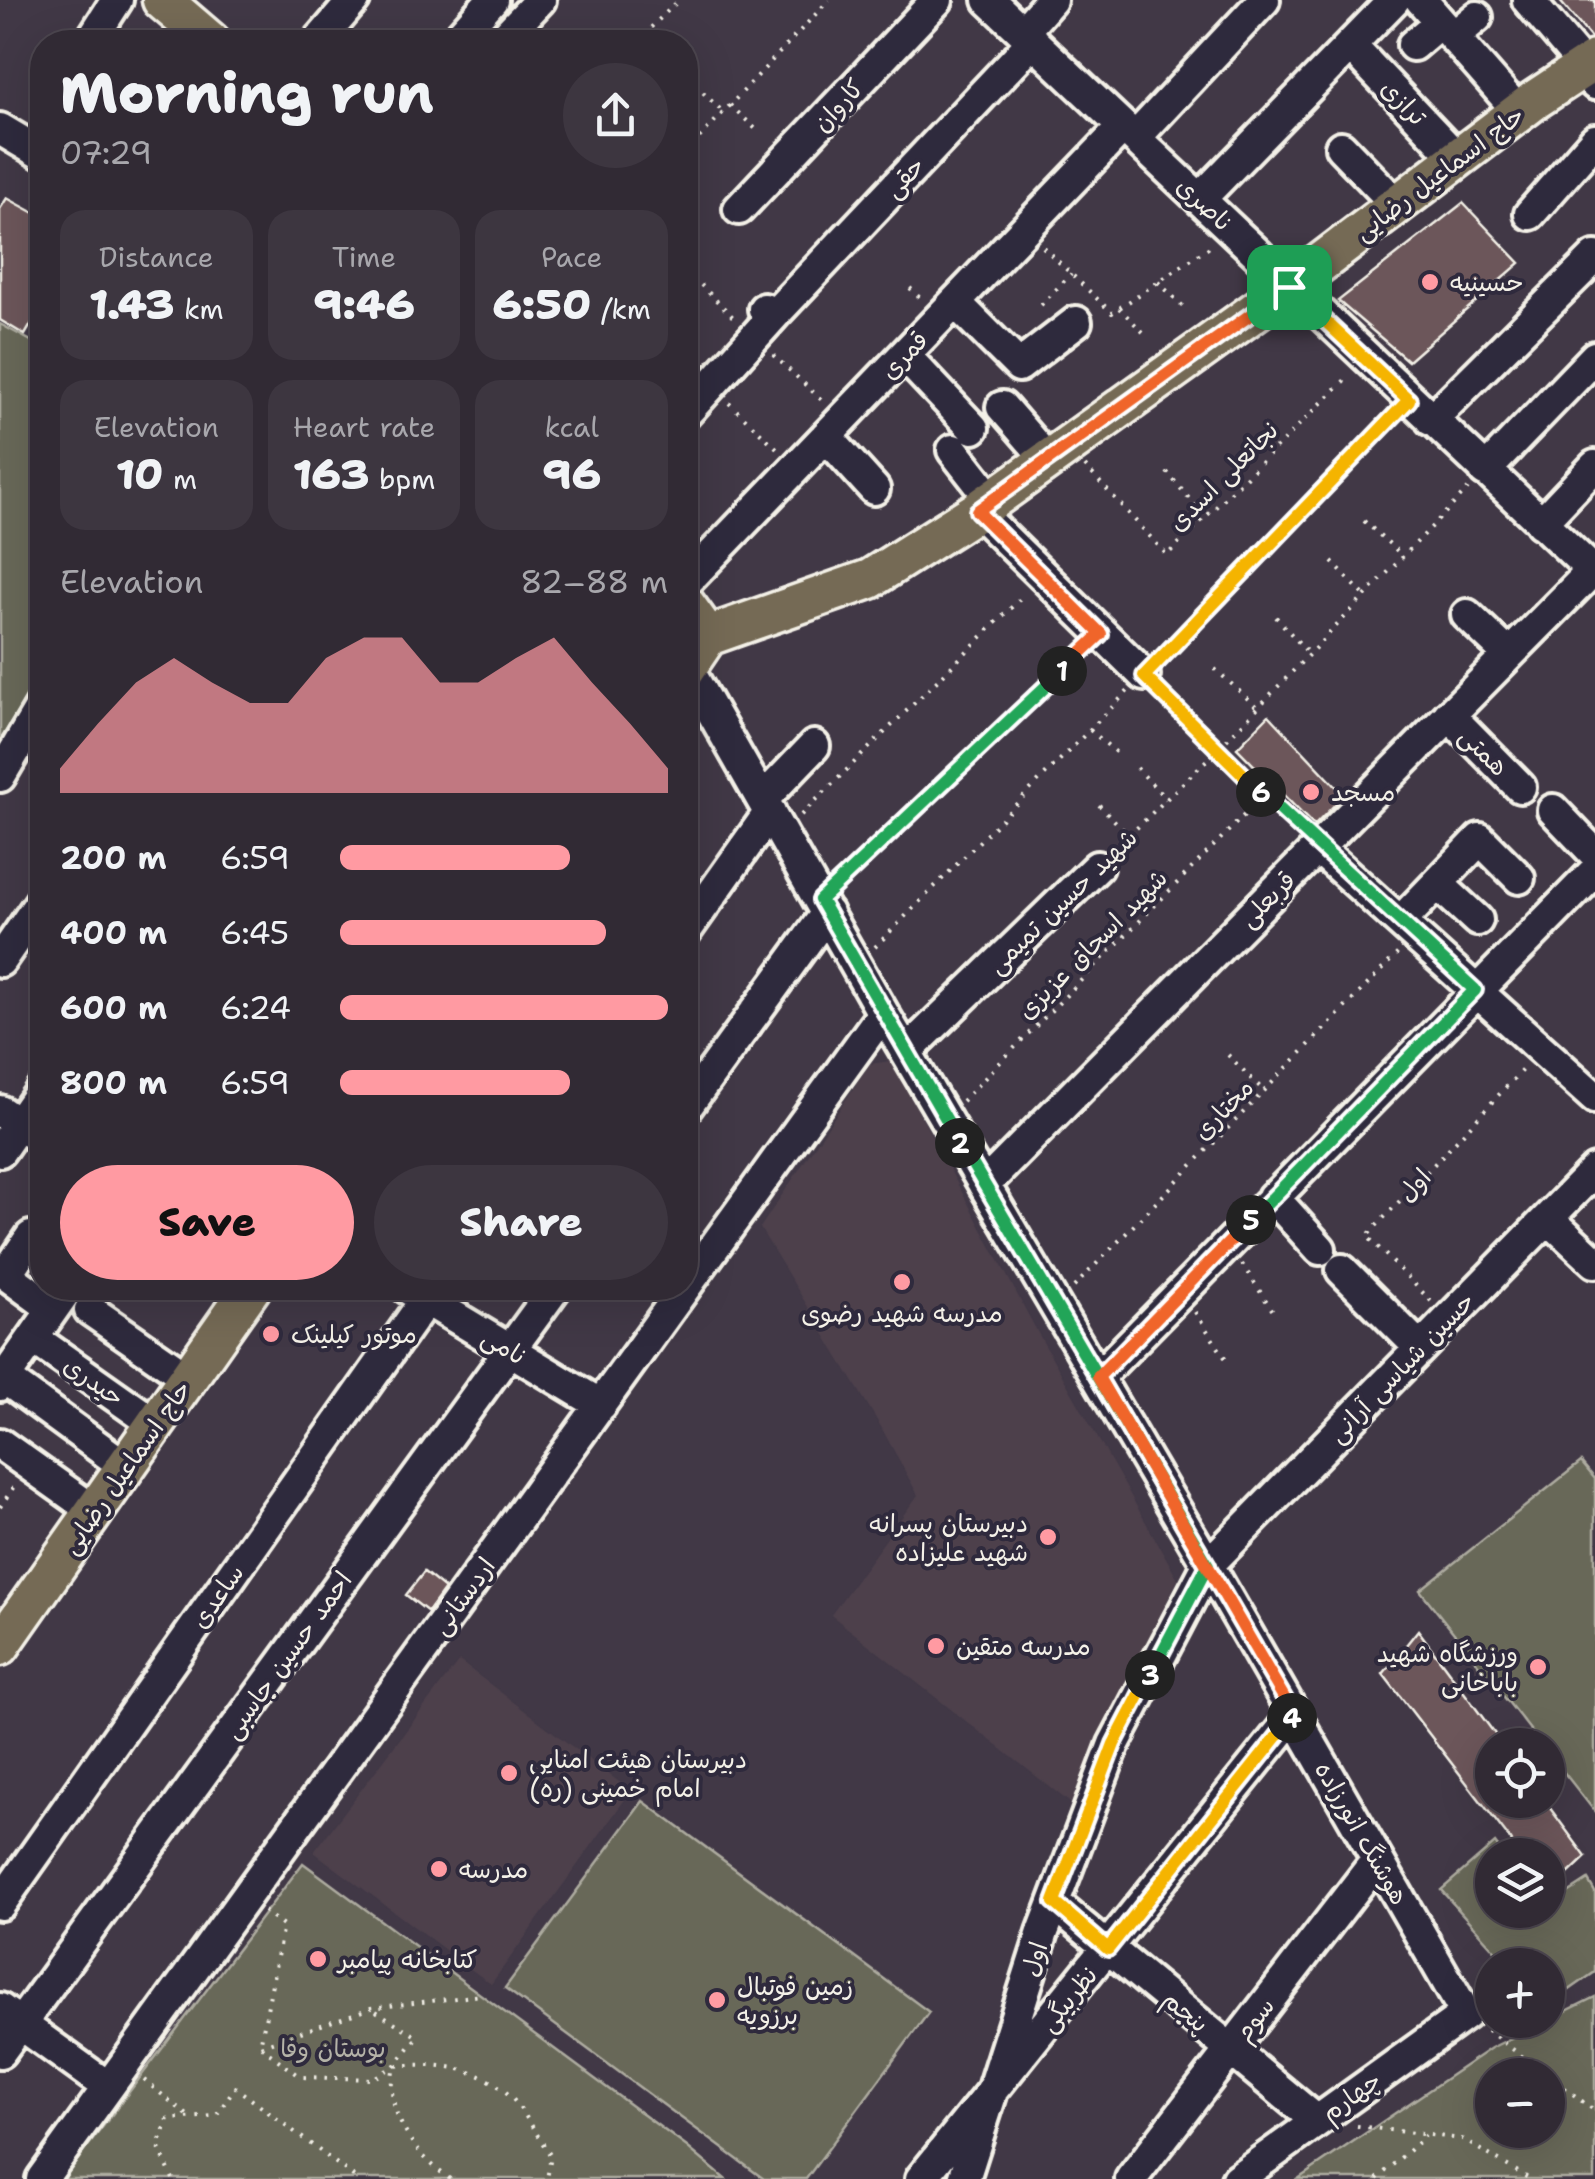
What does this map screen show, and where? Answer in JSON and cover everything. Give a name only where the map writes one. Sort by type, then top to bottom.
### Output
[{"type":"main road","points":[[181,6],[201,30]]},
{"type":"main road","name":"حاج اسماعیل رضایی","points":[[698,656],[870,579],[985,506],[1289,287],[1519,112],[1592,70]]},
{"type":"main road","name":"حاج اسماعیل رضایی","points":[[0,1646],[243,1300]]},
{"type":"street","points":[[98,30],[117,0]]},
{"type":"street","points":[[328,30],[354,0]]},
{"type":"street","points":[[465,30],[492,0]]},
{"type":"street","points":[[511,30],[540,0]]},
{"type":"street","name":"کاروان","points":[[739,209],[938,0]]},
{"type":"street","name":"ناصری","points":[[989,0],[1594,571]]},
{"type":"street","name":"حقی","points":[[698,400],[765,320],[1028,36],[1051,0]]},
{"type":"street","name":"قمری","points":[[698,569],[1024,230],[1264,0]]},
{"type":"street","points":[[1200,199],[1394,0]]},
{"type":"street","points":[[1528,0],[1592,70]]},
{"type":"street","points":[[1413,44],[1438,20],[1477,17]]},
{"type":"street","points":[[1438,20],[1519,112]]},
{"type":"street","name":"ترازی","points":[[1350,45],[1458,159]]},
{"type":"street","points":[[0,130],[30,147]]},
{"type":"street","points":[[1530,214],[1595,140]]},
{"type":"street","points":[[1341,147],[1397,205]]},
{"type":"street","points":[[1420,410],[1595,257]]},
{"type":"street","points":[[955,302],[1018,366],[1076,322]]},
{"type":"street","points":[[904,355],[963,439],[985,506],[1043,576],[1144,676]]},
{"type":"street","points":[[1485,471],[1595,357]]},
{"type":"street","points":[[1002,407],[1058,453]]},
{"type":"street","points":[[834,428],[874,489]]},
{"type":"street","points":[[1541,523],[1595,466]]},
{"type":"street","name":"قربعلی","points":[[984,1185],[1594,571]]},
{"type":"street","points":[[1467,615],[1509,655]]},
{"type":"street","name":"هوشنگ انورزاده","points":[[698,671],[772,814],[906,1052],[1466,2014]]},
{"type":"street","name":"همتی","points":[[1449,715],[1520,787]]},
{"type":"street","points":[[0,776],[30,726]]},
{"type":"street","points":[[698,914],[772,814],[814,746]]},
{"type":"street","points":[[1553,810],[1595,854]]},
{"type":"street","points":[[1408,929],[1438,884],[1480,839],[1519,878]]},
{"type":"street","points":[[1318,848],[1595,1098]]},
{"type":"street","name":"شهید حسین تمیمی","points":[[906,1052],[1097,867]]},
{"type":"street","points":[[1098,1377],[1595,870]]},
{"type":"street","points":[[1438,884],[1477,920]]},
{"type":"street","points":[[698,1090],[824,907]]},
{"type":"street","points":[[0,962],[30,918]]},
{"type":"street","name":"اردستانی","points":[[698,1271],[884,1013]]},
{"type":"street","points":[[0,1151],[20,1125]]},
{"type":"street","name":"حسین شیاسی آرانی","points":[[1208,1565],[1595,1170]]},
{"type":"street","points":[[1273,1197],[1420,1348]]},
{"type":"street","points":[[1548,1218],[1595,1262]]},
{"type":"street","points":[[30,1238],[3,1272],[30,1284]]},
{"type":"street","points":[[60,1300],[2,1380],[126,1467]]},
{"type":"street","name":"ساعدی","points":[[0,1904],[417,1300]]},
{"type":"street","name":"نامی","points":[[436,1300],[601,1405]]},
{"type":"street","name":"احمد حسین جاسبی","points":[[0,2052],[10,2016],[546,1300]]},
{"type":"street","name":"اردستانی","points":[[42,2179],[677,1300]]},
{"type":"street","points":[[90,1310],[188,1378]]},
{"type":"street","name":"حیدری","points":[[33,1338],[155,1424]]},
{"type":"street","points":[[0,1444],[94,1511]]},
{"type":"street","name":"اول","points":[[921,2179],[991,2094],[1054,1902],[1114,1744],[1208,1565]]},
{"type":"street","name":"نظربیگی","points":[[991,2094],[1294,1715]]},
{"type":"street","name":"سوم","points":[[1131,2179],[1377,1860]]},
{"type":"street","name":"پنجم","points":[[1054,1902],[1317,2121]]},
{"type":"street","name":"چهارم","points":[[1237,2179],[1466,2014]]},
{"type":"street","points":[[10,2016],[116,2076]]},
{"type":"street","points":[[964,2179],[991,2094]]},
{"type":"path","points":[[648,30],[678,0]]},
{"type":"path","points":[[698,139],[829,0]]},
{"type":"path","points":[[698,88],[723,112]]},
{"type":"path","points":[[730,105],[759,132]]},
{"type":"path","points":[[1024,230],[1112,313],[1234,230]]},
{"type":"path","points":[[1042,306],[1071,274]]},
{"type":"path","points":[[1158,282],[1186,309]]},
{"type":"path","points":[[701,286],[765,320],[834,428]]},
{"type":"path","points":[[1120,308],[1143,332]]},
{"type":"path","name":"نجاتعلی اسدی","points":[[1058,453],[1167,555],[1366,359]]},
{"type":"path","points":[[711,386],[797,466]]},
{"type":"path","points":[[857,966],[1144,676],[1420,410]]},
{"type":"path","name":"شهید حسین تمیمی","points":[[1097,867],[1218,749],[1485,471]]},
{"type":"path","points":[[1167,472],[1206,519]]},
{"type":"path","points":[[1364,520],[1403,556]]},
{"type":"path","points":[[1332,562],[1365,596]]},
{"type":"path","points":[[772,814],[1043,576]]},
{"type":"path","points":[[1276,617],[1309,654]]},
{"type":"path","points":[[824,907],[1101,634]]},
{"type":"path","points":[[1215,668],[1258,708]]},
{"type":"path","points":[[1144,676],[1318,848]]},
{"type":"path","points":[[1090,730],[1120,756]]},
{"type":"path","points":[[1137,768],[1166,799]]},
{"type":"path","name":"شهید اسحاق عزیزی","points":[[945,1118],[1264,795]]},
{"type":"path","points":[[1099,805],[1129,835]]},
{"type":"path","name":"مختاری","points":[[1056,1306],[1264,1091],[1408,929]]},
{"type":"path","name":"اول","points":[[1449,1318],[1367,1236],[1542,1050]]},
{"type":"path","points":[[1228,1055],[1264,1091]]},
{"type":"path","points":[[1228,1243],[1275,1314]]},
{"type":"path","points":[[1182,1291],[1226,1360]]},
{"type":"path","points":[[244,1898],[283,1926],[260,2046]]},
{"type":"path","points":[[260,2046],[371,2008],[482,1995]]},
{"type":"path","points":[[260,2046],[302,2078],[372,2079],[394,2066],[418,2037],[371,2008]]},
{"type":"path","points":[[1466,2014],[1524,2058]]},
{"type":"path","points":[[394,2066],[430,2062],[478,2075],[510,2096],[551,2156],[548,2179]]},
{"type":"path","points":[[394,2066],[389,2087],[404,2132],[428,2164],[450,2179]]},
{"type":"path","points":[[116,2076],[191,2118]]},
{"type":"path","points":[[173,2179],[158,2146],[168,2120],[216,2116],[236,2087],[357,2179]]},
{"type":"path","points":[[1565,2088],[1595,2111]]},
{"type":"path","points":[[1317,2121],[1462,2139],[1530,2179]]},
{"type":"path","points":[[1377,2179],[1427,2134]]},
{"type":"shaded area","points":[[891,1061],[1039,1335],[1178,1579],[1101,1734],[1073,1805],[831,1615],[918,1495],[760,1228],[870,1064]]},
{"type":"shaded area","points":[[459,1661],[631,1791],[491,1984],[314,1852]]},
{"type":"green space","points":[[0,324],[30,340],[30,691],[0,741]]},
{"type":"green space","name":"ورزشگاه شهید باباخانی","points":[[1581,1462],[1595,1479],[1595,1812],[1565,1774],[1565,1728],[1529,1728],[1420,1590]]},
{"type":"green space","name":"زمین فوتبال برزویه","points":[[643,1801],[929,2012],[806,2179],[764,2179],[505,1988]]},
{"type":"green space","points":[[1475,1860],[1475,1928],[1565,1928],[1565,1895],[1588,1880],[1595,1892],[1595,1972],[1565,1993],[1565,1948],[1493,1948],[1441,1890]]},
{"type":"green space","name":"بوستان وفا","points":[[303,1863],[687,2147],[725,2179],[63,2179]]},
{"type":"green space","points":[[1595,1997],[1595,2179],[1298,2179],[1475,2059],[1475,2148],[1565,2148],[1565,2058],[1476,2058],[1511,2038],[1565,2038],[1565,2012]]},
{"type":"building","points":[[1559,0],[1595,0],[1595,38],[1591,38]]},
{"type":"building","points":[[7,198],[30,210],[30,326],[25,335],[0,320],[0,209]]},
{"type":"building","name":"حسینیه","points":[[1463,203],[1520,263],[1408,361],[1338,301]]},
{"type":"building","points":[[1269,715],[1344,795],[1314,826],[1237,748]]},
{"type":"building","points":[[424,1572],[445,1589],[428,1612],[406,1595]]},
{"type":"building","points":[[1418,1630],[1490,1728],[1475,1728],[1475,1794],[1383,1674]]},
{"type":"building","points":[[1494,1818],[1557,1818],[1586,1857],[1565,1877],[1565,1838],[1509,1838]]},
{"type":"place","name":"حسینیه","points":[[1430,282]]},
{"type":"place","name":"مسجد","points":[[1311,792]]},
{"type":"place","name":"مدرسه شهید رضوی","points":[[902,1282]]},
{"type":"place","name":"موتور کیلینک","points":[[271,1334]]},
{"type":"place","name":"دبیرستان پسرانه شهید علیزاده","points":[[1048,1537]]},
{"type":"place","name":"مدرسه متقین","points":[[936,1646]]},
{"type":"place","name":"ورزشگاه شهید باباخانی","points":[[1538,1667]]},
{"type":"place","name":"دبیرستان هیئت امنایی امام خمینی (ره)","points":[[509,1773]]},
{"type":"place","name":"مدرسه","points":[[439,1869]]},
{"type":"place","name":"کتابخانه پیامبر","points":[[318,1959]]},
{"type":"place","name":"زمین فوتبال برزویه","points":[[717,2000]]},
{"type":"route","points":[[1289,287],[977,511],[1101,634],[820,900],[906,1052],[1208,1565],[1114,1744],[1054,1902],[1108,1949],[1294,1715],[1208,1565],[1098,1377],[1475,990],[1318,848],[1144,676],[1409,400],[1289,287]]}]
